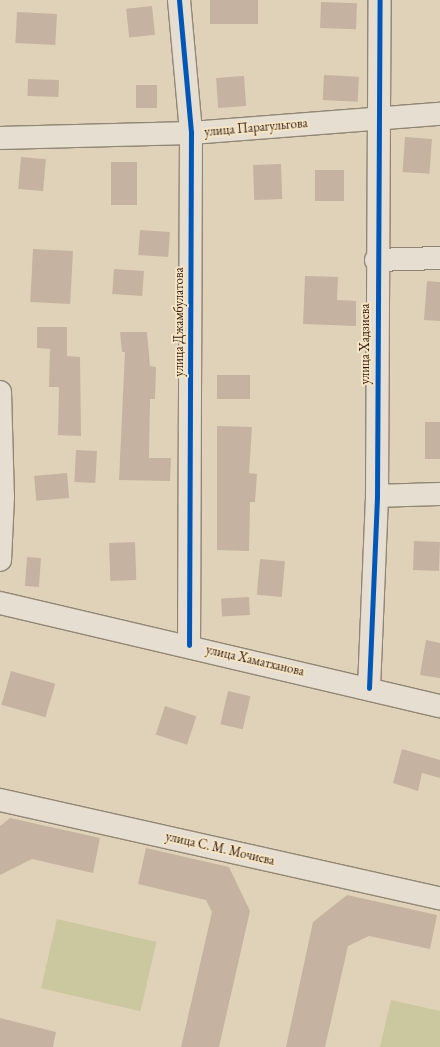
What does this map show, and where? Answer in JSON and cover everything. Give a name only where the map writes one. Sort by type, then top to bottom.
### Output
[{"type":"street","name":"улица Джамбулатова","points":[[179,0],[191,133],[189,645]]},
{"type":"street","name":"улица Хадзиева","points":[[369,688],[377,496],[376,260],[380,0]]},
{"type":"street","name":"улица Парагульгова","points":[[0,138],[191,133],[440,114]]},
{"type":"street","points":[[376,260],[440,258]]},
{"type":"street","points":[[0,392],[3,497],[0,560]]},
{"type":"street","points":[[377,496],[440,494]]},
{"type":"street","name":"улица Хаматханова","points":[[0,603],[189,645],[440,706]]},
{"type":"street","name":"улица С. М. Мочиева","points":[[0,800],[440,898]]},
{"type":"shaded area","points":[[57,919],[156,942],[140,1011],[41,988]]},
{"type":"shaded area","points":[[391,1000],[440,1011],[440,1047],[380,1047]]},
{"type":"building","points":[[210,0],[258,0],[258,24],[210,24]]},
{"type":"building","points":[[321,2],[357,3],[356,29],[320,28]]},
{"type":"building","points":[[152,6],[155,35],[129,38],[126,9]]},
{"type":"building","points":[[17,12],[57,14],[55,45],[15,43]]},
{"type":"building","points":[[324,75],[359,77],[358,102],[323,100]]},
{"type":"building","points":[[244,76],[246,106],[218,108],[216,78]]},
{"type":"building","points":[[28,79],[59,80],[58,97],[27,96]]},
{"type":"building","points":[[136,85],[157,85],[157,108],[136,108]]},
{"type":"building","points":[[405,137],[432,139],[429,174],[403,172]]},
{"type":"building","points":[[21,157],[46,159],[43,191],[18,189]]},
{"type":"building","points":[[111,162],[137,162],[137,205],[111,205]]},
{"type":"building","points":[[281,164],[282,199],[254,200],[253,165]]},
{"type":"building","points":[[315,170],[344,170],[344,201],[315,201]]},
{"type":"building","points":[[140,230],[170,232],[168,257],[138,255]]},
{"type":"building","points":[[33,249],[73,251],[70,304],[30,302]]},
{"type":"building","points":[[114,269],[144,271],[142,296],[112,294]]},
{"type":"building","points":[[305,276],[338,277],[337,300],[356,301],[356,326],[303,324]]},
{"type":"building","points":[[427,281],[440,282],[440,321],[424,320]]},
{"type":"building","points":[[37,327],[67,327],[67,356],[80,357],[81,436],[58,435],[59,387],[49,387],[50,349],[37,348]]},
{"type":"building","points":[[120,332],[147,332],[150,366],[156,367],[155,399],[150,399],[149,458],[171,458],[170,481],[119,480],[125,352],[122,352]]},
{"type":"building","points":[[217,375],[250,375],[250,399],[217,399]]},
{"type":"building","points":[[425,422],[440,422],[440,459],[425,459]]},
{"type":"building","points":[[217,426],[252,427],[249,473],[257,474],[255,502],[250,502],[249,551],[217,550]]},
{"type":"building","points":[[76,450],[97,451],[95,483],[74,482]]},
{"type":"building","points":[[67,473],[69,498],[36,501],[34,476]]},
{"type":"building","points":[[414,541],[440,542],[439,571],[413,570]]},
{"type":"building","points":[[135,542],[136,580],[110,581],[109,543]]},
{"type":"building","points":[[27,557],[41,558],[39,587],[25,586]]},
{"type":"building","points":[[260,559],[285,561],[282,597],[257,595]]},
{"type":"building","points":[[249,597],[250,615],[222,616],[221,598]]},
{"type":"building","points":[[426,640],[440,643],[440,678],[420,675]]},
{"type":"building","points":[[11,671],[55,684],[46,717],[1,705]]},
{"type":"building","points":[[228,691],[250,696],[243,729],[220,724]]},
{"type":"building","points":[[165,706],[196,716],[187,745],[156,735]]},
{"type":"building","points":[[402,749],[440,760],[440,778],[422,773],[418,791],[393,783]]},
{"type":"building","points":[[10,818],[100,838],[93,873],[32,859],[0,875],[0,826]]},
{"type":"building","points":[[146,848],[229,867],[250,911],[219,1047],[181,1047],[212,912],[206,900],[138,884]]},
{"type":"building","points":[[347,895],[437,915],[430,949],[369,936],[348,946],[325,1047],[286,1047],[313,922]]},
{"type":"building","points":[[0,1018],[56,1032],[53,1047],[0,1047]]},
{"type":"cycle path","points":[[179,0],[191,133],[189,645]]},
{"type":"cycle path","points":[[369,688],[377,496],[380,0]]}]
